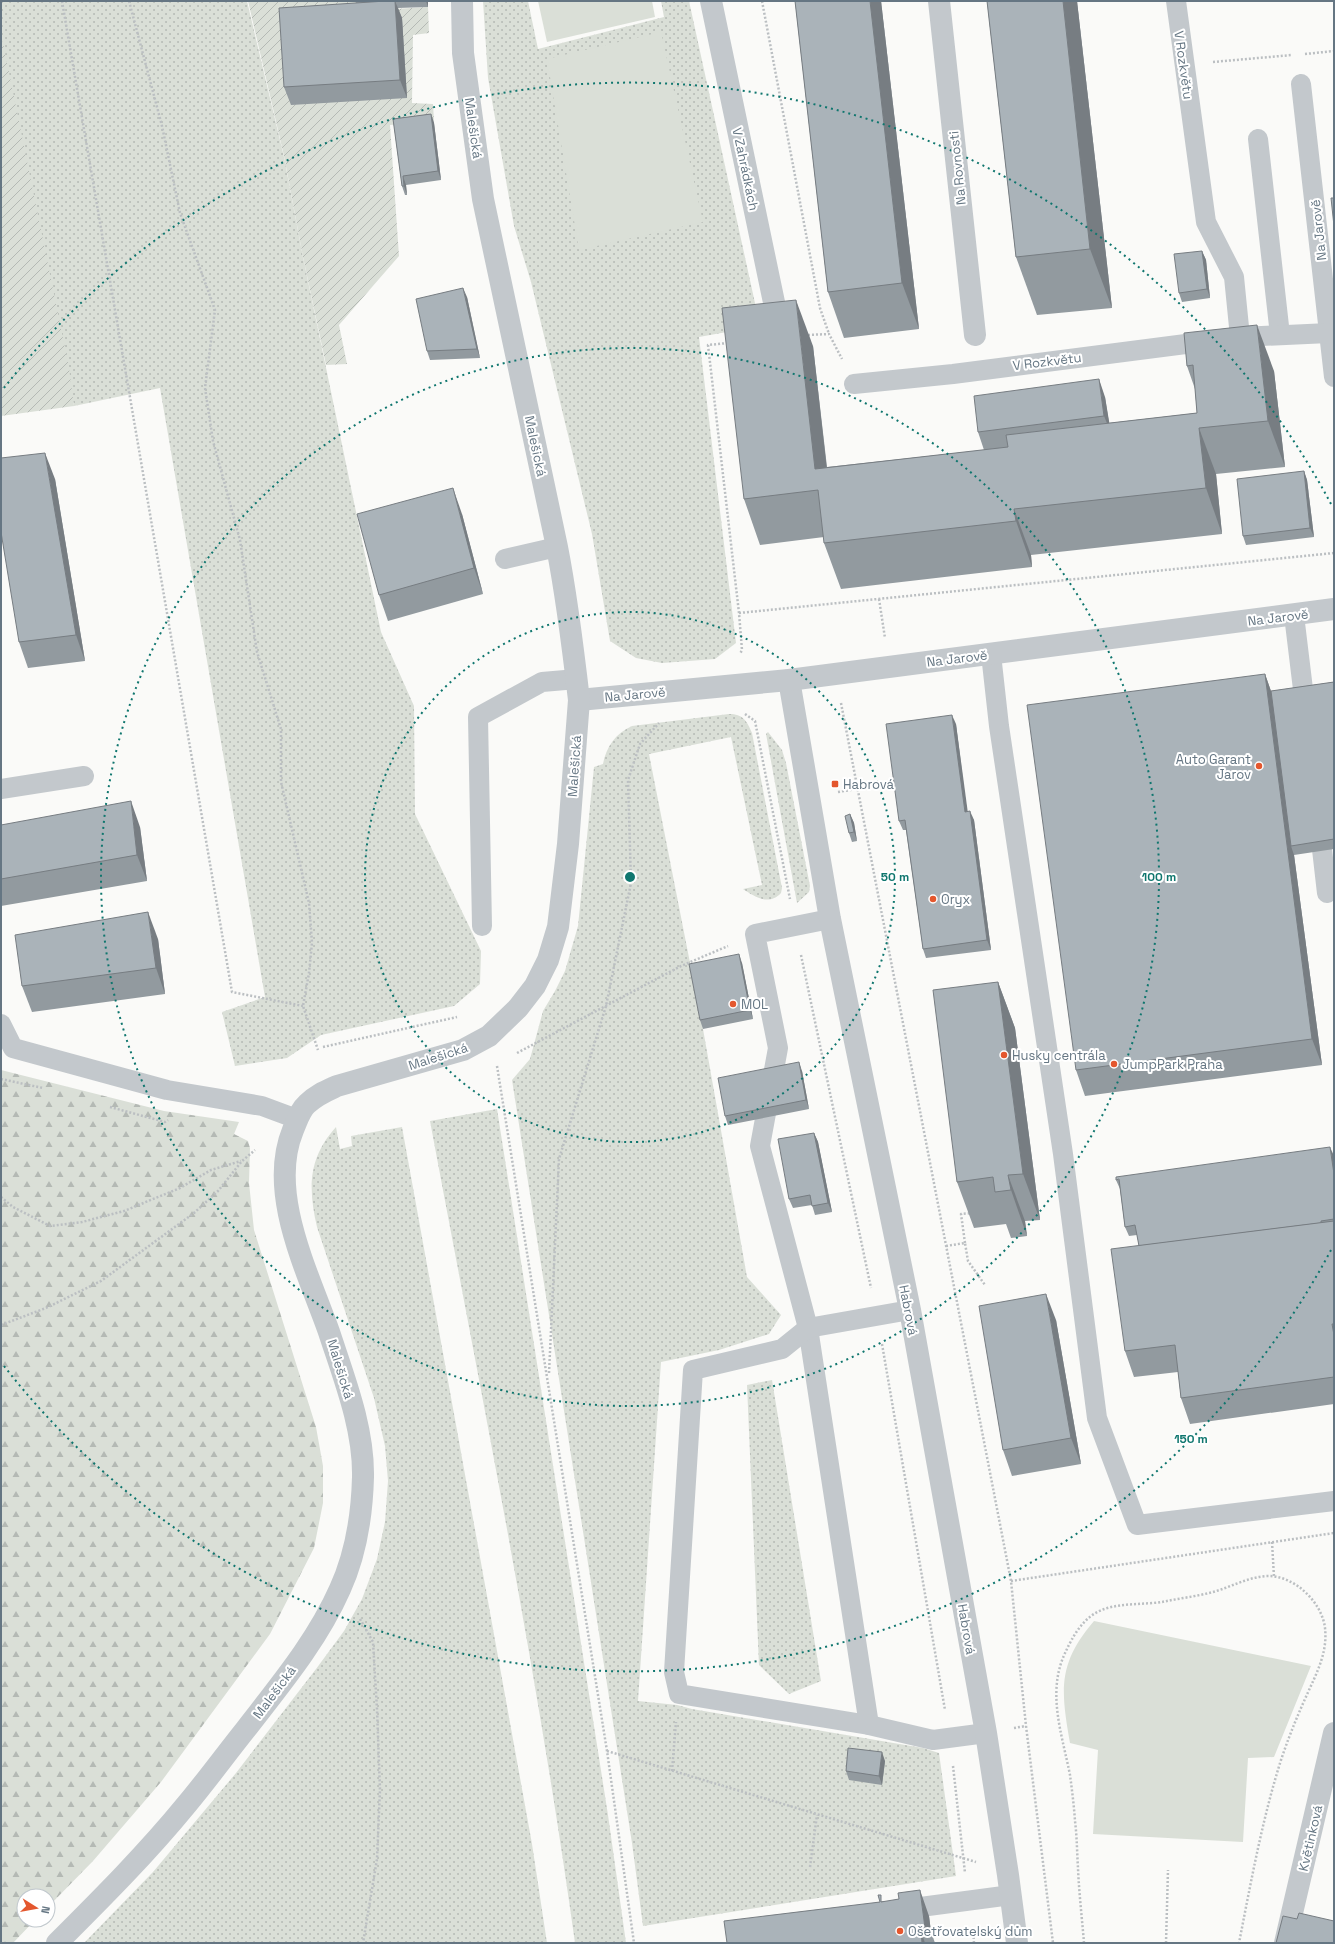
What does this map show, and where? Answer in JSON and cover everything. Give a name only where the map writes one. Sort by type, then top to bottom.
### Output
[{"type":"street","name":"Malešická","points":[[57,1943],[110,1889],[186,1805],[303,1654],[326,1617],[341,1588],[356,1538],[360,1517],[363,1475],[359,1439],[350,1398],[289,1213],[285,1175],[288,1141],[297,1119],[305,1105],[321,1093],[337,1086],[463,1050],[489,1036],[518,1008],[536,986],[548,960],[558,928],[568,844],[578,689],[568,602],[483,199],[463,53],[462,1]]},
{"type":"street","name":"V Zahrádkách","points":[[711,1],[781,337]]},
{"type":"street","name":"Na Rovnosti","points":[[939,1],[975,335]]},
{"type":"street","name":"Na Jarově","points":[[578,689],[789,680],[1334,609]]},
{"type":"street","name":"Habrová","points":[[789,680],[830,919],[910,1310],[986,1733],[1010,1885],[1017,1943]]},
{"type":"street","name":"Květinková","points":[[1285,1943],[1334,1733]]},
{"type":"lane","name":"V Rozkvětu","points":[[1176,1],[1206,222],[1234,277],[1240,337]]},
{"type":"lane","name":"Na Jarově","points":[[1301,84],[1334,377]]},
{"type":"lane","points":[[1258,138],[1280,334]]},
{"type":"lane","name":"V Rozkvětu","points":[[854,384],[953,374],[1240,337],[1280,334],[1329,333]]},
{"type":"lane","points":[[505,559],[557,547]]},
{"type":"lane","points":[[1294,615],[1308,729]]},
{"type":"lane","points":[[991,654],[999,726],[1063,1154],[1097,1418],[1137,1526],[1334,1501]]},
{"type":"lane","points":[[482,926],[478,717],[542,682],[578,689]]},
{"type":"lane","points":[[1,789],[84,776]]},
{"type":"lane","points":[[1317,807],[1327,893]]},
{"type":"lane","points":[[830,919],[756,934],[778,1048],[760,1146],[808,1328],[869,1725]]},
{"type":"lane","points":[[1,1024],[7,1047],[167,1090],[262,1106],[297,1119]]},
{"type":"lane","points":[[910,1310],[808,1328],[782,1349],[693,1370],[674,1672],[679,1694],[869,1725],[933,1740],[986,1733]]},
{"type":"lane","points":[[880,1912],[1010,1885]]},
{"type":"path","points":[[62,1],[232,992],[303,1006]]},
{"type":"path","points":[[129,1],[162,126],[180,213],[215,310],[205,388],[213,441],[240,540],[257,652],[281,729],[281,782],[309,903],[312,943],[309,973],[303,1006],[318,1050]]},
{"type":"path","points":[[762,1],[820,308],[830,334],[854,384]]},
{"type":"path","points":[[1184,65],[1334,52]]},
{"type":"path","points":[[781,337],[830,334]]},
{"type":"path","points":[[730,343],[708,345],[739,613],[742,650],[738,656]]},
{"type":"path","points":[[739,613],[1334,553]]},
{"type":"path","points":[[840,696],[1010,1581],[1026,1726],[1053,1943]]},
{"type":"path","points":[[738,710],[756,721],[795,926],[877,1315],[950,1737],[963,1857]]},
{"type":"path","points":[[548,1379],[559,1159],[606,1006],[631,883],[628,780],[640,744],[659,722]]},
{"type":"path","points":[[831,794],[858,789]]},
{"type":"path","points":[[511,1056],[681,966],[756,934]]},
{"type":"path","points":[[323,1047],[458,1017]]},
{"type":"path","points":[[497,1064],[607,1751],[634,1943]]},
{"type":"path","points":[[1,1325],[46,1308],[107,1276],[194,1213],[218,1191],[242,1160],[255,1150]]},
{"type":"path","points":[[1,1197],[13,1207],[50,1226],[82,1222],[124,1211],[180,1188],[211,1170],[242,1160]]},
{"type":"path","points":[[972,1213],[961,1214],[968,1261],[985,1285]]},
{"type":"path","points":[[946,1246],[965,1243]]},
{"type":"path","points":[[1010,1581],[1334,1533]]},
{"type":"path","points":[[1272,1542],[1274,1577]]},
{"type":"path","points":[[1084,1943],[1076,1825],[1070,1776],[1056,1705],[1056,1685],[1059,1668],[1065,1652],[1074,1635],[1086,1621],[1105,1609],[1160,1603],[1212,1592],[1250,1579],[1269,1576],[1284,1580],[1300,1588],[1311,1598],[1320,1611],[1324,1625],[1326,1642],[1321,1661],[1292,1730],[1281,1762],[1254,1869],[1239,1943]]},
{"type":"path","points":[[341,1588],[373,1642],[378,1709],[380,1790],[377,1859],[362,1943]]},
{"type":"path","points":[[672,1771],[679,1694]]},
{"type":"path","points":[[607,1751],[817,1816],[963,1857],[1010,1885]]},
{"type":"path","points":[[810,1867],[817,1816]]},
{"type":"path","points":[[1166,1943],[1168,1870]]},
{"type":"green space","points":[[1,1],[247,1],[284,157],[303,257],[381,632],[414,706],[415,814],[481,951],[480,984],[454,1006],[321,1035],[287,1058],[235,1066],[222,1012],[265,997],[160,388],[74,406],[1,40]]},
{"type":"green space","points":[[248,1],[358,1],[359,11],[428,7],[429,33],[413,35],[412,103],[433,104],[434,121],[390,125],[399,256],[339,325],[347,364],[326,365],[303,257],[284,156]]},
{"type":"green space","points":[[483,1],[528,1],[538,49],[664,17],[661,1],[689,1],[760,326],[699,337],[736,643],[715,659],[662,663],[636,658],[610,641],[592,534],[531,282],[514,226],[488,78]]},
{"type":"green space","points":[[538,1],[652,1],[655,17],[547,42]]},
{"type":"green space","points":[[661,32],[703,222],[579,250],[547,59]]},
{"type":"green space","points":[[1,33],[69,368],[74,406],[1,416]]},
{"type":"green space","points":[[729,714],[738,715],[744,719],[752,733],[782,888],[781,893],[772,899],[762,899],[743,889],[762,885],[731,737],[649,754],[703,1029],[747,1277],[781,1315],[769,1334],[719,1350],[661,1362],[638,1701],[677,1705],[692,1709],[923,1748],[939,1753],[956,1876],[643,1926],[632,1843],[512,1080],[530,1059],[543,1011],[565,971],[578,926],[594,767],[603,764],[609,746],[621,732],[632,726]]},
{"type":"green space","points":[[768,732],[782,750],[786,763],[810,886],[809,892],[797,903],[766,734]]},
{"type":"green space","points":[[1,1070],[164,1111],[239,1122],[234,1134],[248,1141],[250,1148],[249,1183],[254,1230],[316,1427],[323,1466],[323,1503],[314,1548],[270,1634],[161,1782],[93,1861],[56,1899],[56,1888],[16,1888],[16,1928],[27,1928],[13,1943],[1,1943]]},
{"type":"green space","points":[[497,1109],[608,1815],[626,1943],[575,1943],[560,1840],[526,1634],[430,1121]]},
{"type":"green space","points":[[336,1127],[340,1149],[352,1146],[351,1136],[402,1127],[532,1844],[547,1943],[84,1943],[153,1872],[236,1773],[316,1669],[344,1631],[362,1599],[377,1559],[385,1522],[388,1481],[385,1446],[374,1398],[317,1227],[312,1199],[315,1162],[320,1150]]},
{"type":"green space","points":[[772,1380],[821,1681],[789,1694],[759,1665],[747,1385]]},
{"type":"green space","points":[[1094,1621],[1311,1666],[1274,1757],[1248,1758],[1243,1842],[1093,1834],[1098,1750],[1070,1743],[1064,1693],[1068,1665],[1073,1651],[1082,1636]]},
{"type":"building","points":[[395,1],[400,80],[284,87],[279,8]]},
{"type":"building","points":[[795,1],[870,1],[902,283],[828,292]]},
{"type":"building","points":[[987,1],[1063,1],[1090,249],[1016,257]]},
{"type":"building","points":[[431,114],[438,171],[403,176],[404,186],[402,186],[393,119]]},
{"type":"building","points":[[1331,198],[1334,198],[1334,226]]},
{"type":"building","points":[[1202,251],[1207,289],[1179,293],[1174,254]]},
{"type":"building","points":[[463,288],[477,349],[427,351],[416,299]]},
{"type":"building","points":[[796,300],[815,469],[1008,447],[1006,435],[1197,413],[1193,365],[1187,366],[1184,333],[1257,325],[1268,421],[1199,428],[1206,488],[1014,509],[1016,521],[824,543],[818,490],[744,499],[722,308]]},
{"type":"building","points":[[1099,379],[1104,416],[978,432],[974,396]]},
{"type":"building","points":[[45,453],[76,635],[19,642],[1,532],[1,458]]},
{"type":"building","points":[[1304,471],[1310,528],[1243,536],[1237,479]]},
{"type":"building","points":[[453,488],[474,568],[379,595],[357,514]]},
{"type":"building","points":[[1265,674],[1312,1039],[1076,1070],[1027,705]]},
{"type":"building","points":[[1334,682],[1334,839],[1291,846],[1271,691]]},
{"type":"building","points":[[952,715],[965,812],[970,811],[987,940],[923,949],[905,820],[899,821],[886,724]]},
{"type":"building","points":[[131,801],[137,855],[1,879],[1,825]]},
{"type":"building","points":[[850,814],[854,832],[849,833],[845,816]]},
{"type":"building","points":[[148,912],[156,968],[22,986],[15,935]]},
{"type":"building","points":[[739,954],[750,1010],[700,1020],[689,964]]},
{"type":"building","points":[[998,982],[1023,1174],[1008,1175],[1011,1190],[995,1192],[993,1177],[957,1182],[933,990]]},
{"type":"building","points":[[799,1062],[806,1100],[725,1116],[718,1078]]},
{"type":"building","points":[[814,1133],[828,1203],[812,1206],[810,1195],[789,1199],[778,1139]]},
{"type":"building","points":[[1330,1147],[1334,1174],[1334,1219],[1321,1221],[1321,1223],[1139,1246],[1135,1225],[1125,1227],[1119,1179],[1116,1180],[1116,1177]]},
{"type":"building","points":[[1334,1221],[1334,1324],[1332,1324],[1334,1335],[1334,1377],[1181,1398],[1175,1345],[1125,1351],[1111,1249]]},
{"type":"building","points":[[1046,1294],[1071,1438],[1003,1450],[979,1306]]},
{"type":"building","points":[[848,1748],[882,1752],[879,1776],[846,1771]]},
{"type":"building","points":[[920,1890],[925,1928],[930,1928],[930,1930],[921,1931],[922,1943],[727,1943],[724,1921],[880,1902],[878,1895],[881,1895],[881,1902],[899,1899],[898,1893]]},
{"type":"building","points":[[1299,1913],[1334,1921],[1334,1943],[1276,1943],[1283,1916],[1297,1919]]},
{"type":"place","name":"Auto Garant Jarov","points":[[1259,766]]},
{"type":"place","name":"Habrová","points":[[835,784]]},
{"type":"place","name":"Oryx","points":[[933,899]]},
{"type":"place","name":"MOL","points":[[733,1004]]},
{"type":"place","name":"Husky centrála","points":[[1004,1055]]},
{"type":"place","name":"JumpPark Praha","points":[[1114,1064]]},
{"type":"place","name":"Ošetřovatelský dům","points":[[900,1931]]}]
